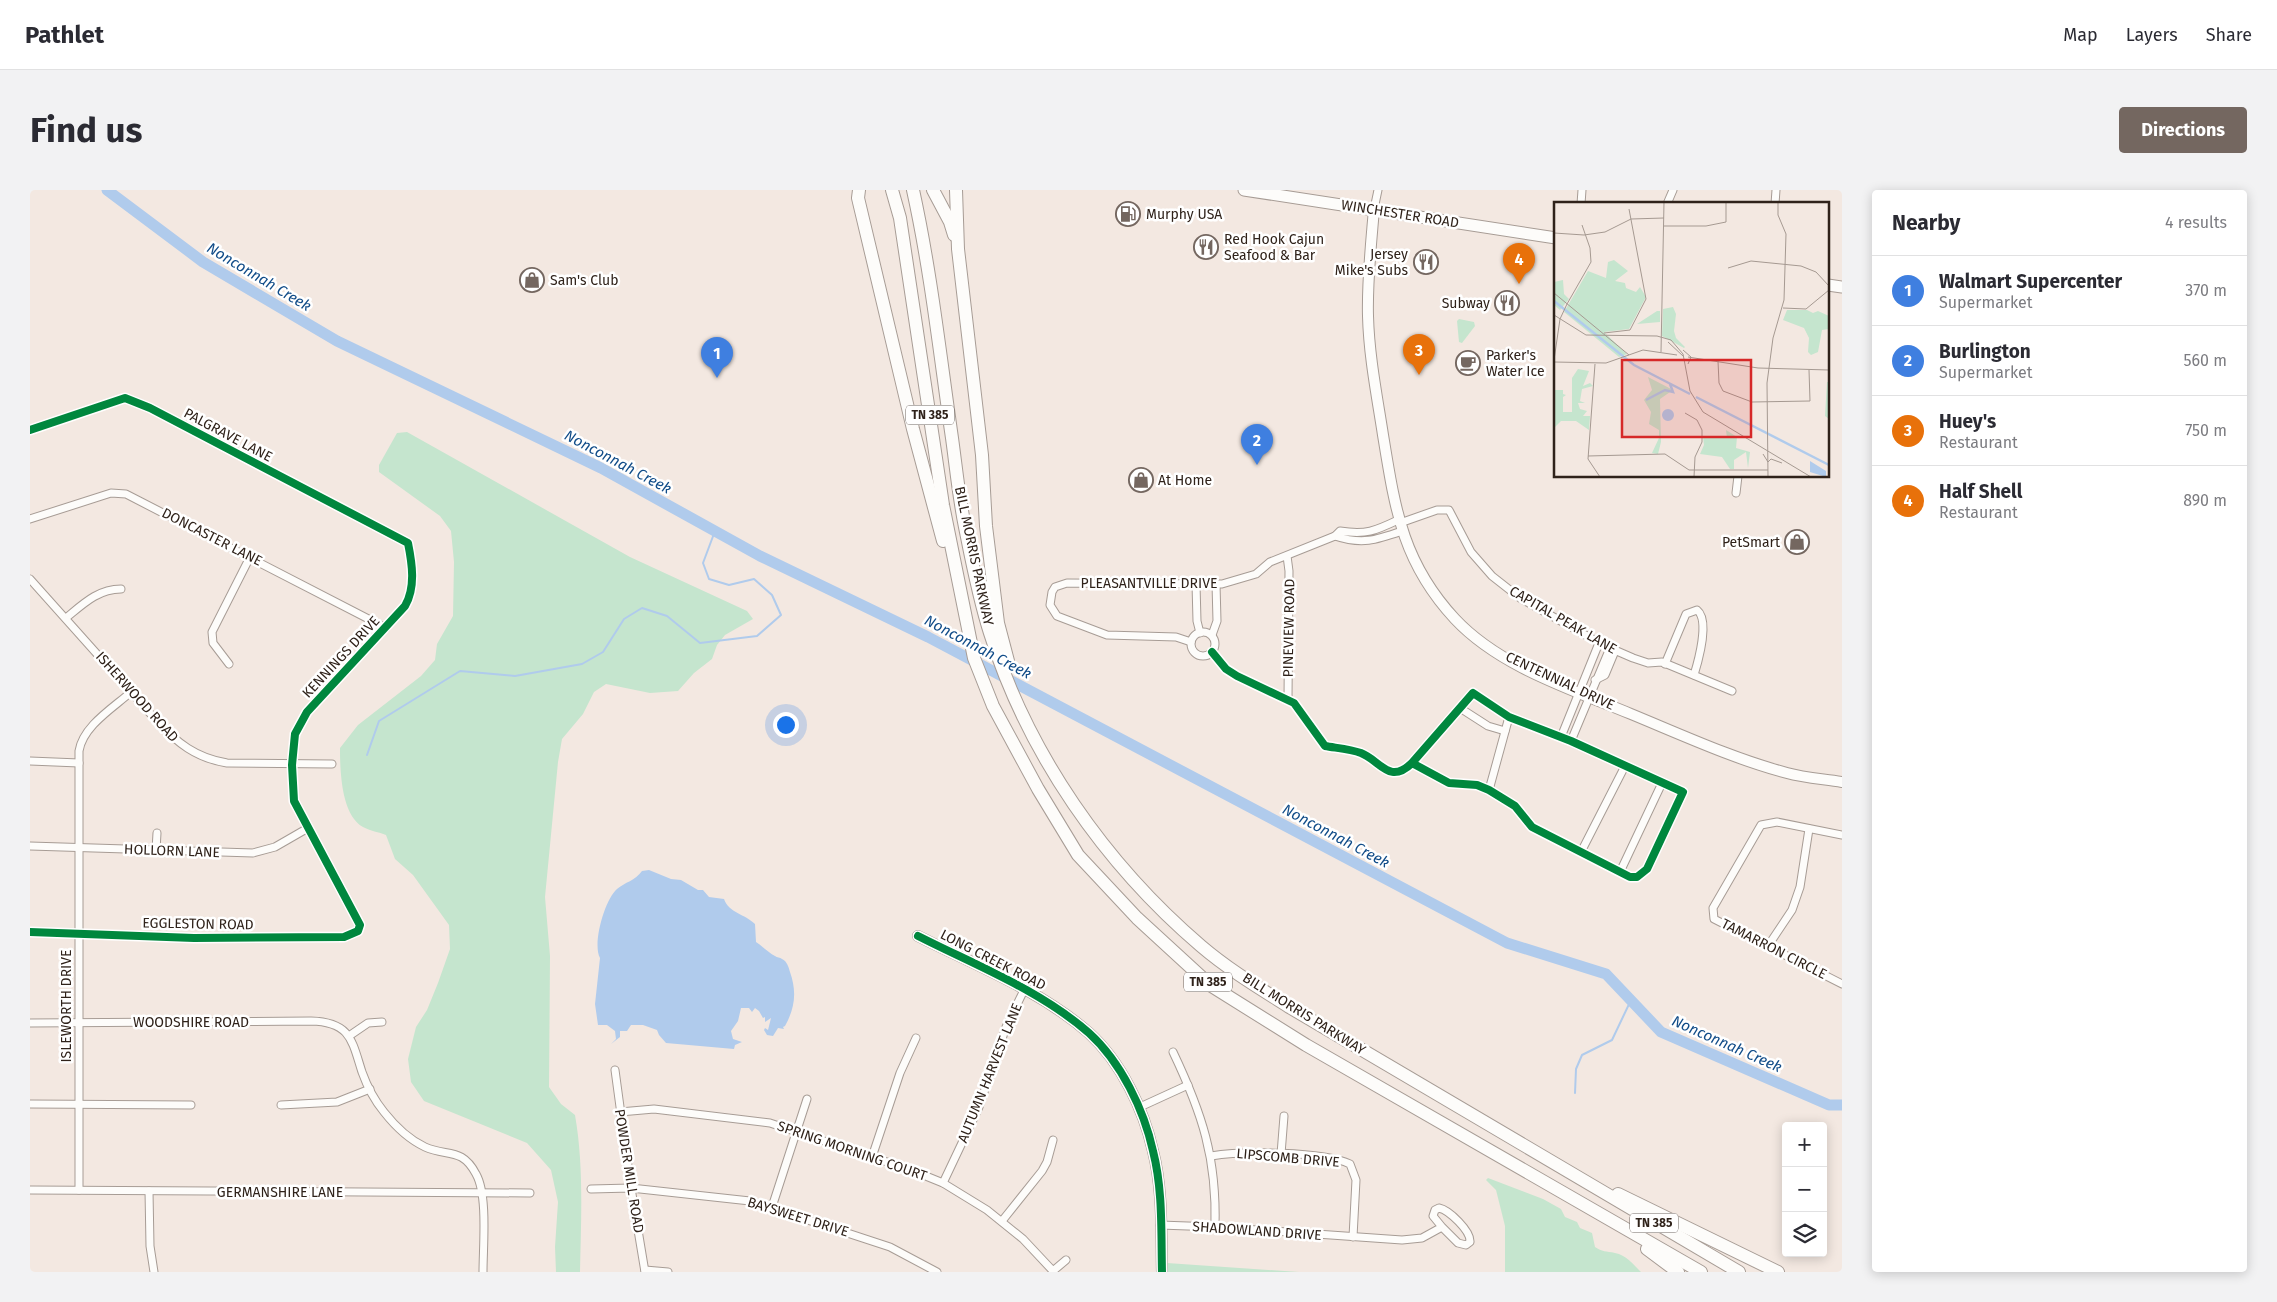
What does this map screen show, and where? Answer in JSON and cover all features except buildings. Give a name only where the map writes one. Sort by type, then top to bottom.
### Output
[{"type":"highway","points":[[849,190],[864,222]]},
{"type":"highway","points":[[859,190],[858,198],[934,514],[963,611]]},
{"type":"highway","name":"BILL MORRIS PARKWAY","points":[[892,190],[900,218],[938,474],[963,611],[974,658],[993,706],[1038,789],[1078,855],[1137,918],[1210,984],[1306,1045],[1701,1272]]},
{"type":"highway","name":"BILL MORRIS PARKWAY","points":[[913,190],[920,224],[964,525],[985,614],[1019,710],[1040,749],[1090,828],[1124,870],[1168,916],[1204,948],[1291,1008],[1739,1272]]},
{"type":"highway","points":[[933,190],[950,222],[958,249]]},
{"type":"highway","points":[[956,190],[958,249],[982,455],[986,526],[998,623],[1019,710]]},
{"type":"highway","points":[[1571,1172],[1778,1272]]},
{"type":"highway","points":[[1600,1215],[1678,1272]]},
{"type":"main road","name":"WINCHESTER ROAD","points":[[1244,190],[1554,238]]},
{"type":"street","name":"CENTENNIAL DRIVE","points":[[1378,190],[1374,209],[1368,314],[1370,350],[1400,525],[1414,562],[1429,587],[1456,620],[1489,647],[1523,668],[1751,761],[1789,774],[1842,782]]},
{"type":"street","points":[[1668,202],[1672,190]]},
{"type":"street","name":"PALGRAVE LANE","points":[[30,430],[125,398],[150,408],[408,543]]},
{"type":"street","points":[[1736,493],[1738,478]]},
{"type":"street","name":"DONCASTER LANE","points":[[30,519],[111,493],[126,494],[386,628]]},
{"type":"street","name":"CAPITAL PEAK LANE","points":[[1400,525],[1440,509],[1449,510],[1472,552],[1504,586],[1544,613],[1612,650],[1648,663],[1665,664],[1732,691]]},
{"type":"street","points":[[1335,536],[1360,542],[1378,540],[1400,525]]},
{"type":"street","name":"PLEASANTVILLE DRIVE","points":[[1191,642],[1176,637],[1107,634],[1057,616],[1050,605],[1050,598],[1055,587],[1067,583],[1222,584],[1256,574],[1270,562],[1335,536],[1340,531],[1363,534],[1400,525]]},
{"type":"street","name":"KENNINGS DRIVE","points":[[360,926],[294,802],[292,765],[295,734],[307,712],[405,606],[410,597],[412,572],[408,543]]},
{"type":"street","name":"PINEVIEW ROAD","points":[[1287,556],[1289,571],[1288,700]]},
{"type":"street","points":[[229,664],[212,643],[212,632],[250,557]]},
{"type":"street","name":"ISHERWOOD ROAD","points":[[30,579],[177,743],[196,754],[227,763],[332,764]]},
{"type":"street","points":[[1196,584],[1197,621],[1200,633]]},
{"type":"street","points":[[1212,635],[1205,632],[1200,633],[1191,642],[1191,647],[1196,654],[1206,656],[1212,652],[1215,642],[1212,635],[1217,621],[1216,584]]},
{"type":"street","points":[[66,618],[92,597],[104,591],[121,589]]},
{"type":"street","points":[[1665,664],[1686,614],[1697,610],[1702,615],[1703,626],[1700,652],[1694,675]]},
{"type":"street","points":[[1561,737],[1599,642]]},
{"type":"street","points":[[1571,741],[1588,696],[1612,650]]},
{"type":"street","points":[[1212,652],[1226,669],[1237,676],[1294,703],[1325,746],[1361,753],[1389,772],[1402,771],[1412,763],[1473,693],[1509,717],[1571,741],[1683,792],[1647,869],[1637,877],[1620,872],[1532,827],[1515,806],[1489,790],[1477,785],[1444,781],[1412,763]]},
{"type":"street","name":"ISLEWORTH DRIVE","points":[[79,1190],[78,848],[80,746],[85,736],[131,692]]},
{"type":"street","points":[[1460,708],[1488,726],[1505,731]]},
{"type":"street","points":[[1489,790],[1509,717]]},
{"type":"street","points":[[30,761],[79,763]]},
{"type":"street","points":[[1581,852],[1625,766]]},
{"type":"street","points":[[1620,872],[1662,783]]},
{"type":"street","name":"TAMARRON CIRCLE","points":[[1842,835],[1777,822],[1761,825],[1713,908],[1714,919],[1842,984]]},
{"type":"street","name":"HOLLORN LANE","points":[[30,846],[254,853],[275,846],[308,828]]},
{"type":"street","points":[[1768,946],[1792,910],[1800,887],[1810,829]]},
{"type":"street","points":[[156,850],[157,833]]},
{"type":"street","name":"EGGLESTON ROAD","points":[[30,932],[194,938],[344,937],[358,931],[360,926]]},
{"type":"street","name":"LONG CREEK ROAD","points":[[918,936],[1050,1004],[1090,1034],[1127,1084],[1140,1108],[1155,1161],[1159,1188],[1162,1272]]},
{"type":"street","name":"AUTUMN HARVEST LANE","points":[[943,1183],[982,1099],[1006,1027],[1024,990]]},
{"type":"street","name":"WOODSHIRE ROAD","points":[[30,1023],[316,1022],[336,1026],[349,1036]]},
{"type":"street","points":[[382,1022],[368,1023],[349,1036],[355,1047],[370,1089],[384,1113],[409,1137],[426,1148],[452,1152],[464,1158],[477,1175],[483,1193],[483,1272]]},
{"type":"street","points":[[872,1157],[900,1073],[916,1038]]},
{"type":"street","points":[[1173,1052],[1202,1120],[1211,1156],[1215,1189],[1215,1227]]},
{"type":"street","name":"POWDER MILL ROAD","points":[[615,1070],[631,1188],[645,1271]]},
{"type":"street","points":[[1140,1108],[1188,1085]]},
{"type":"street","points":[[281,1105],[337,1102],[370,1089]]},
{"type":"street","points":[[772,1207],[808,1099]]},
{"type":"street","points":[[30,1104],[191,1105]]},
{"type":"street","name":"SPRING MORNING COURT","points":[[620,1112],[654,1109],[762,1122],[796,1131],[943,1183],[1002,1221],[1053,1271],[1066,1260]]},
{"type":"street","points":[[1282,1154],[1284,1116]]},
{"type":"street","points":[[1002,1221],[1048,1162],[1053,1140]]},
{"type":"street","name":"LIPSCOMB DRIVE","points":[[1211,1156],[1238,1152],[1282,1154],[1334,1158],[1350,1164],[1356,1180],[1353,1237]]},
{"type":"street","name":"BAYSWEET DRIVE","points":[[591,1189],[631,1188],[735,1199],[772,1207],[890,1247],[937,1272]]},
{"type":"street","name":"GERMANSHIRE LANE","points":[[30,1190],[530,1193]]},
{"type":"street","points":[[149,1191],[150,1246],[154,1272]]},
{"type":"street","points":[[1439,1208],[1445,1210],[1468,1234],[1470,1242],[1466,1245],[1458,1244],[1442,1227],[1433,1216],[1435,1210],[1439,1208]]},
{"type":"street","name":"SHADOWLAND DRIVE","points":[[1160,1225],[1414,1240],[1430,1236],[1442,1227]]},
{"type":"street","points":[[645,1271],[668,1272]]},
{"type":"green space","points":[[1459,319],[1474,322],[1475,326],[1462,343],[1459,342],[1457,321]]},
{"type":"green space","points":[[407,432],[630,557],[747,611],[753,619],[725,635],[717,645],[712,659],[694,673],[678,691],[650,693],[606,684],[594,692],[583,714],[562,739],[558,762],[545,897],[550,956],[549,1087],[561,1104],[575,1115],[581,1173],[580,1272],[556,1272],[555,1247],[558,1202],[551,1170],[527,1143],[424,1101],[411,1082],[408,1059],[416,1027],[427,1010],[450,949],[449,925],[413,875],[395,859],[386,835],[363,827],[356,821],[350,813],[343,791],[340,748],[358,725],[421,676],[435,660],[437,644],[453,616],[454,562],[451,531],[440,516],[379,472],[379,465],[397,433]]},
{"type":"green space","points":[[1488,1178],[1543,1199],[1561,1209],[1565,1217],[1577,1222],[1580,1228],[1592,1233],[1595,1247],[1602,1251],[1623,1256],[1641,1272],[1505,1272],[1505,1226],[1496,1190],[1486,1180]]},
{"type":"green space","points":[[1167,1263],[1299,1272],[1167,1272]]},
{"type":"water","points":[[649,870],[671,879],[681,880],[698,890],[703,890],[709,897],[724,899],[726,904],[733,910],[755,924],[756,942],[773,955],[785,961],[794,986],[793,1006],[783,1027],[784,1029],[778,1028],[773,1036],[767,1035],[764,1030],[765,1028],[768,1030],[771,1018],[765,1022],[765,1017],[763,1018],[755,1008],[752,1012],[749,1008],[741,1008],[738,1021],[731,1031],[733,1039],[742,1042],[735,1045],[734,1049],[666,1043],[657,1030],[643,1025],[631,1025],[627,1031],[620,1031],[620,1037],[611,1044],[616,1039],[615,1031],[607,1025],[598,1025],[595,1004],[600,958],[598,943],[601,922],[612,894],[642,871]]},
{"type":"waterway","name":"Nonconnah Creek","points":[[107,190],[203,262],[337,341],[601,468],[760,556],[928,637],[1507,943],[1606,974],[1661,1032],[1829,1105],[1842,1105]]},
{"type":"waterway","points":[[367,755],[379,721],[460,671],[515,676],[582,664],[603,652],[624,619],[642,608],[667,616],[700,643],[757,636],[781,615],[772,595],[754,579],[729,585],[709,579],[703,563],[715,531]]},
{"type":"waterway","points":[[1575,1093],[1576,1069],[1582,1055],[1612,1040],[1631,1000]]},
{"type":"cycle path","points":[[30,430],[125,398],[150,408],[408,543],[412,575],[411,591],[405,606],[307,712],[295,734],[292,765],[294,801],[360,925],[358,931],[344,937],[194,938],[30,932]]},
{"type":"cycle path","points":[[1212,652],[1226,669],[1237,676],[1294,703],[1325,746],[1361,753],[1391,772],[1397,772],[1412,763],[1449,783],[1477,785],[1489,790],[1515,806],[1532,827],[1630,877],[1637,877],[1647,869],[1683,792],[1571,741],[1509,717],[1473,693],[1412,763]]},
{"type":"cycle path","points":[[918,936],[1006,979],[1050,1004],[1089,1033],[1111,1058],[1121,1072],[1137,1103],[1144,1119],[1153,1151],[1160,1196],[1162,1272]]},
{"type":"place","name":"Murphy USA","points":[[1128,214]]},
{"type":"place","name":"Red Hook Cajun Seafood & Bar","points":[[1206,247]]},
{"type":"place","name":"Jersey Mike's Subs","points":[[1426,262]]},
{"type":"place","name":"Sam's Club","points":[[532,280]]},
{"type":"place","name":"Half Shell","points":[[1519,284]]},
{"type":"place","name":"Subway","points":[[1507,303]]},
{"type":"place","name":"Parker's Water Ice","points":[[1468,363]]},
{"type":"place","name":"Huey's","points":[[1419,375]]},
{"type":"place","name":"Walmart Supercenter","points":[[717,378]]},
{"type":"place","name":"Burlington","points":[[1257,465]]},
{"type":"place","name":"At Home","points":[[1141,480]]},
{"type":"place","name":"PetSmart","points":[[1797,542]]}]
